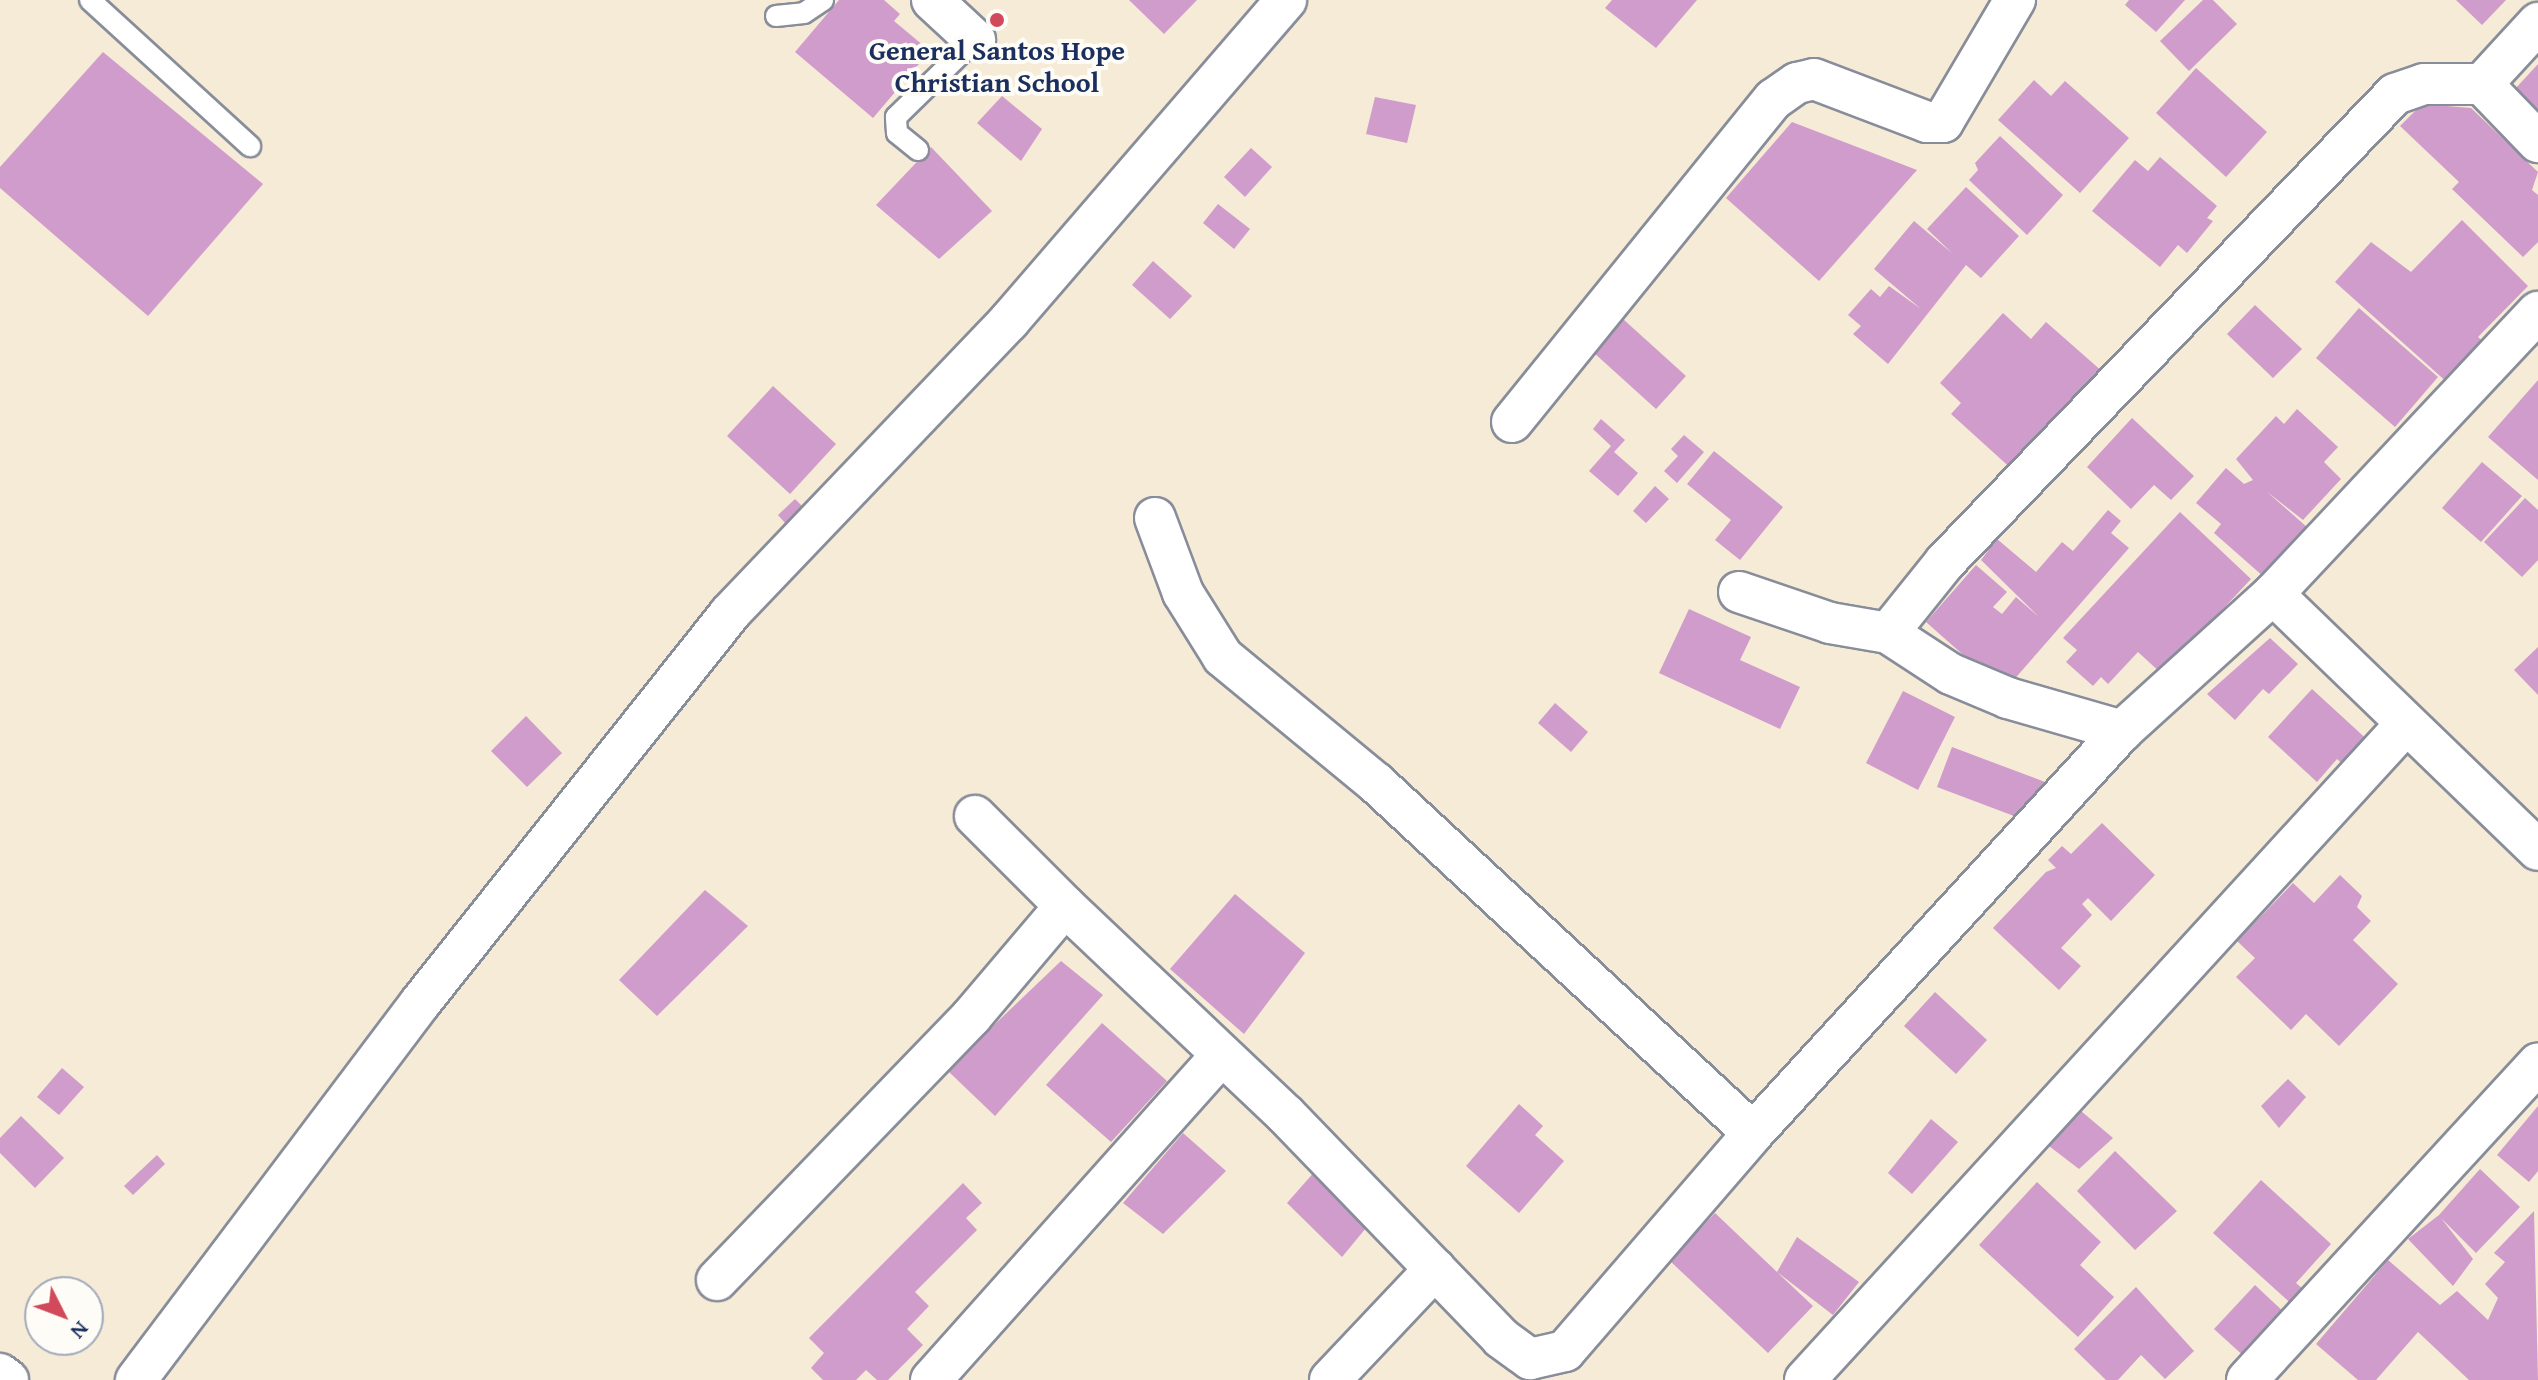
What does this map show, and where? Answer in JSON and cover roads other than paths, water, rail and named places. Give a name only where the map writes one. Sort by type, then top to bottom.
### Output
[{"type":"street","points":[[932,0],[975,40]]},
{"type":"street","points":[[136,1380],[420,1003],[730,613],[1009,321],[1286,0]]},
{"type":"street","points":[[1512,422],[1774,99],[1797,83],[1814,79],[1927,122],[1943,122],[2015,0]]},
{"type":"street","points":[[2482,84],[2538,23]]},
{"type":"street","points":[[1888,633],[1945,562],[2395,94],[2424,84],[2482,84],[2538,142]]},
{"type":"street","points":[[975,816],[1222,1055],[1501,1338],[1530,1359],[1548,1358],[1588,1330],[1753,1133],[2122,731],[2273,594],[2538,312]]},
{"type":"street","points":[[1155,518],[1183,593],[1223,657],[1376,783],[1753,1133]]},
{"type":"street","points":[[1739,592],[1830,623],[1888,633],[1951,674],[2008,698],[2122,731]]},
{"type":"street","points":[[2273,594],[2404,726],[2538,850]]},
{"type":"street","points":[[1805,1380],[2404,726]]},
{"type":"street","points":[[717,1280],[971,1017],[1065,906]]},
{"type":"street","points":[[931,1380],[1222,1055]]},
{"type":"street","points":[[2247,1380],[2538,1063]]},
{"type":"street","points":[[1330,1380],[1435,1269]]},
{"type":"street","points":[[0,1374],[8,1380]]},
{"type":"lane","points":[[90,0],[250,146]]},
{"type":"lane","points":[[776,16],[804,13],[823,0]]},
{"type":"lane","points":[[918,150],[897,133],[896,117],[975,40]]},
{"type":"place","name":"General Santos Hope Christian School","points":[[997,20]]}]
